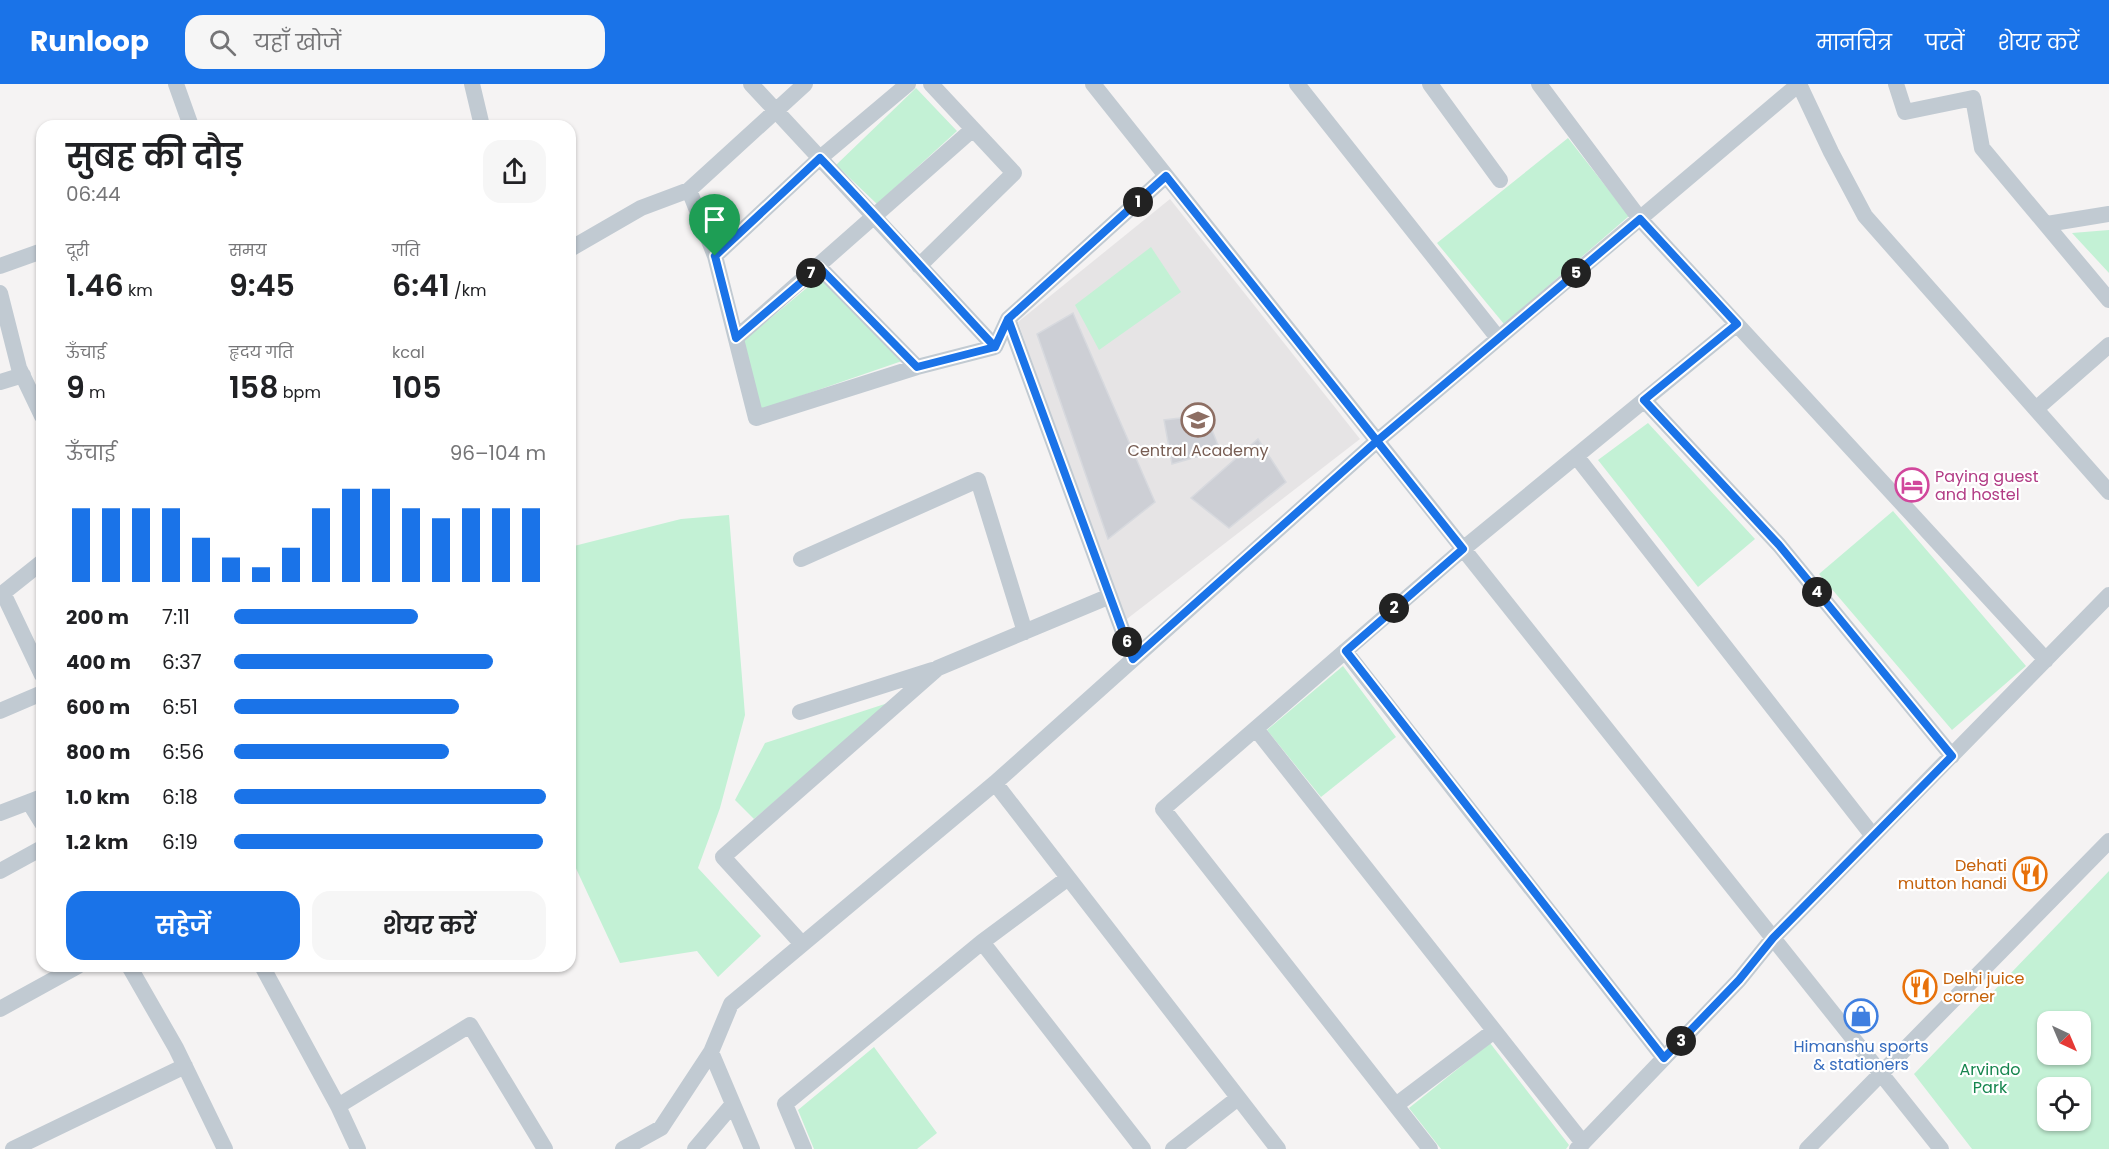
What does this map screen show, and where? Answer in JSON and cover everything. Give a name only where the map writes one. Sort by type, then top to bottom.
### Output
[{"type":"street","points":[[176,84],[189,120]]},
{"type":"street","points":[[472,84],[481,120]]},
{"type":"street","points":[[751,84],[995,347]]},
{"type":"street","points":[[576,246],[641,208],[689,190],[806,84]]},
{"type":"street","points":[[715,256],[820,158],[908,84]]},
{"type":"street","points":[[919,266],[1014,173],[931,84]]},
{"type":"street","points":[[1093,84],[1941,1149]]},
{"type":"street","points":[[1297,84],[1498,338]]},
{"type":"street","points":[[1430,84],[1500,180]]},
{"type":"street","points":[[1539,84],[1640,219],[2046,660]]},
{"type":"street","points":[[623,1149],[661,1128],[711,1052],[731,1005],[995,783],[1377,441],[1799,84],[1865,216],[2109,492]]},
{"type":"street","points":[[1896,84],[1905,112],[1973,98],[1982,148],[2109,300]]},
{"type":"street","points":[[736,338],[973,129]]},
{"type":"street","points":[[995,347],[1008,319],[1166,176]]},
{"type":"street","points":[[689,190],[715,256],[756,418],[917,367],[995,347]]},
{"type":"street","points":[[2047,224],[2109,214]]},
{"type":"street","points":[[0,266],[36,253]]},
{"type":"street","points":[[819,267],[917,367]]},
{"type":"street","points":[[0,293],[19,368],[36,404]]},
{"type":"street","points":[[1008,319],[1133,659]]},
{"type":"street","points":[[1430,1149],[1163,809],[1463,549],[1737,324]]},
{"type":"street","points":[[2036,409],[2109,345]]},
{"type":"street","points":[[0,382],[22,375]]},
{"type":"street","points":[[1644,400],[1779,545],[1952,756]]},
{"type":"street","points":[[1576,456],[1873,836]]},
{"type":"street","points":[[801,560],[978,480],[1025,632]]},
{"type":"street","points":[[36,567],[2,594],[36,663]]},
{"type":"street","points":[[1256,729],[1494,1031],[1580,1146],[1739,980],[1773,938],[2109,595]]},
{"type":"street","points":[[800,712],[938,668],[1110,596]]},
{"type":"street","points":[[1346,651],[1664,1058]]},
{"type":"street","points":[[802,945],[723,857],[938,668]]},
{"type":"street","points":[[0,711],[36,696]]},
{"type":"street","points":[[995,783],[1278,1149]]},
{"type":"street","points":[[0,813],[36,800]]},
{"type":"street","points":[[1807,1149],[2108,845]]},
{"type":"street","points":[[0,871],[36,851]]},
{"type":"street","points":[[804,1149],[785,1104],[982,942],[1068,878]]},
{"type":"street","points":[[982,942],[1143,1149]]},
{"type":"street","points":[[0,1009],[67,972]]},
{"type":"street","points":[[132,972],[185,1066],[225,1149]]},
{"type":"street","points":[[265,972],[338,1106],[358,1149]]},
{"type":"street","points":[[338,1106],[470,1025],[545,1149]]},
{"type":"street","points":[[1396,1105],[1494,1031]]},
{"type":"street","points":[[711,1052],[752,1149]]},
{"type":"street","points":[[13,1149],[41,1143],[185,1066]]},
{"type":"street","points":[[1173,1149],[1238,1098]]},
{"type":"street","points":[[695,1149],[734,1104]]},
{"type":"shaded area","name":"Central Academy","points":[[1170,199],[1360,439],[1123,622],[1018,322]]},
{"type":"green space","points":[[916,88],[957,131],[877,204],[836,165]]},
{"type":"green space","points":[[1568,138],[1629,216],[1504,324],[1437,243]]},
{"type":"green space","points":[[2109,230],[2109,273],[2072,233]]},
{"type":"green space","points":[[1151,247],[1181,292],[1099,350],[1075,305]]},
{"type":"green space","points":[[821,276],[902,361],[760,410],[743,341]]},
{"type":"green space","points":[[1648,423],[1755,539],[1698,587],[1598,460]]},
{"type":"green space","points":[[1893,511],[2026,666],[1952,730],[1819,574]]},
{"type":"green space","points":[[729,515],[745,715],[720,808],[698,868],[761,936],[718,977],[697,951],[620,963],[576,868],[576,545],[681,519]]},
{"type":"green space","points":[[1343,666],[1396,737],[1321,797],[1267,730]]},
{"type":"green space","points":[[891,702],[754,819],[735,800],[765,743]]},
{"type":"green space","name":"Arvindo Park","points":[[2109,871],[2109,1149],[1972,1149],[1914,1074]]},
{"type":"green space","points":[[1490,1043],[1569,1145],[1566,1149],[1441,1149],[1409,1108]]},
{"type":"green space","points":[[874,1047],[937,1133],[917,1149],[814,1149],[798,1110]]},
{"type":"building","name":"Central Academy","points":[[1073,313],[1155,502],[1108,539],[1037,334]]},
{"type":"building","points":[[1206,415],[1220,450],[1172,464],[1164,420]]},
{"type":"building","points":[[1258,439],[1286,482],[1229,528],[1191,498]]},
{"type":"place","name":"Central Academy","points":[[1198,420]]},
{"type":"place","name":"Paying guest and hostel","points":[[1912,485]]},
{"type":"place","name":"Dehati mutton handi","points":[[2030,874]]},
{"type":"place","name":"Delhi juice corner","points":[[1920,987]]},
{"type":"place","name":"Himanshu sports & stationers","points":[[1861,1016]]},
{"type":"route","points":[[715,256],[736,338],[819,267],[917,367],[995,347],[1008,319],[1133,659],[1377,441],[1640,219],[1737,324],[1644,400],[1779,545],[1952,756],[1773,938],[1739,980],[1664,1058],[1346,651],[1463,549],[1377,441],[1324,375],[1166,176],[1008,319],[995,347],[820,158],[715,256]]}]
